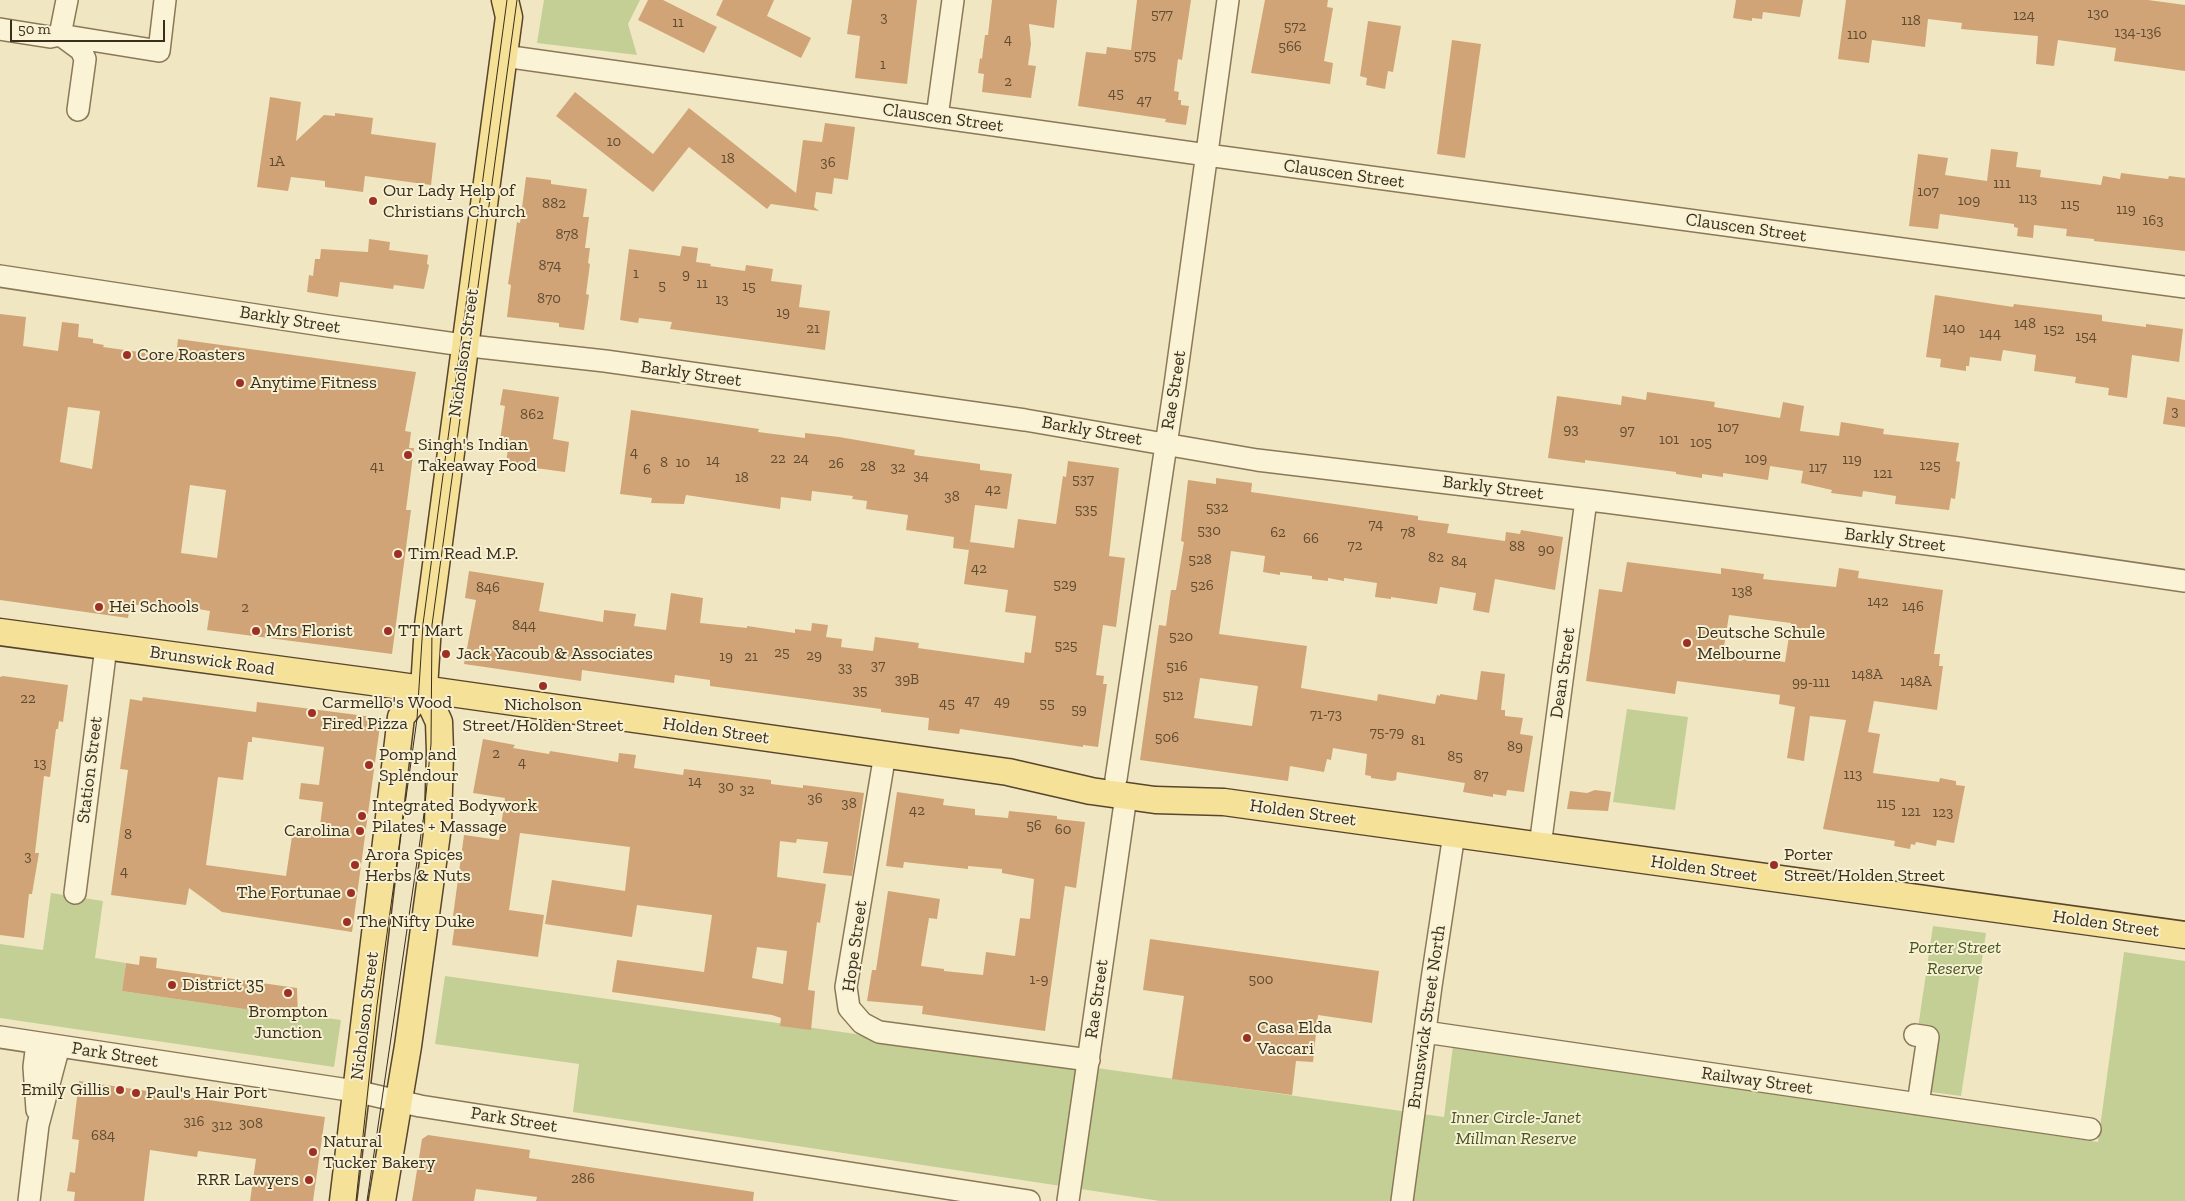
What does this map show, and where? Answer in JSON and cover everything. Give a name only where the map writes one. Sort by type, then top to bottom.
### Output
[{"type":"main road","name":"Nicholson Street","points":[[382,1201],[438,826],[439,722],[424,689],[428,625],[511,5]]},
{"type":"main road","name":"Brunswick Road","points":[[0,632],[424,689]]},
{"type":"main road","name":"Nicholson Street","points":[[343,1201],[401,717],[424,689]]},
{"type":"main road","name":"Holden Street","points":[[424,689],[1121,788],[1191,803],[1224,802],[2185,935]]},
{"type":"street","points":[[60,35],[67,0]]},
{"type":"street","points":[[0,29],[50,37],[60,35],[159,51],[165,0]]},
{"type":"street","points":[[936,117],[953,0]]},
{"type":"street","name":"Rae Street","points":[[1068,1201],[1089,1060],[1121,788],[1166,443],[1208,155],[1228,0]]},
{"type":"street","points":[[60,35],[81,50],[85,59],[78,110]]},
{"type":"street","name":"Clauscen Street","points":[[504,56],[1208,155],[2185,287]]},
{"type":"street","name":"Barkly Street","points":[[0,276],[465,345],[605,361],[1037,422],[1257,460],[1586,500],[2015,556],[2185,581]]},
{"type":"street","name":"Dean Street","points":[[1540,846],[1586,500]]},
{"type":"street","name":"Station Street","points":[[75,893],[106,647]]},
{"type":"street","name":"Hope Street","points":[[885,754],[846,987],[849,1008],[862,1023],[879,1032],[1089,1060]]},
{"type":"street","name":"Brunswick Street North","points":[[1402,1201],[1454,834]]},
{"type":"street","name":"Railway Street","points":[[1425,1032],[2090,1128]]},
{"type":"street","points":[[1915,1035],[1928,1037],[1918,1104]]},
{"type":"street","name":"Park Street","points":[[0,1037],[355,1091],[398,1102],[1029,1201]]},
{"type":"street","points":[[36,1043],[34,1068],[38,1125]]},
{"type":"street","points":[[28,1201],[38,1125],[59,1046]]},
{"type":"green space","points":[[544,0],[640,0],[628,24],[637,55],[537,43]]},
{"type":"green space","points":[[1627,709],[1688,717],[1675,810],[1613,802]]},
{"type":"green space","points":[[51,893],[103,901],[95,958],[126,963],[122,991],[298,1017],[299,1014],[341,1020],[334,1067],[0,1018],[0,944],[43,950]]},
{"type":"green space","name":"Porter Street Reserve","points":[[1933,926],[1986,933],[1961,1096],[1909,1089]]},
{"type":"green space","name":"Inner Circle-Janet Millman Reserve","points":[[2124,952],[2185,961],[2185,1201],[1160,1201],[573,1112],[579,1064],[435,1044],[445,976],[1444,1117],[1453,1046],[2098,1142]]},
{"type":"building","points":[[648,0],[663,0],[717,27],[704,53],[638,20]]},
{"type":"building","points":[[723,0],[774,0],[767,16],[811,38],[801,58],[716,15]]},
{"type":"building","points":[[852,0],[917,0],[907,84],[855,78],[860,36],[847,34]]},
{"type":"building","points":[[992,0],[1057,0],[1054,28],[1029,24],[1031,44],[1028,65],[1036,66],[1031,98],[982,92],[984,74],[978,73],[985,35],[988,35]]},
{"type":"building","points":[[1137,0],[1191,0],[1182,60],[1178,59],[1174,91],[1179,92],[1178,100],[1181,100],[1181,105],[1189,106],[1186,125],[1165,122],[1166,119],[1078,106],[1086,52],[1106,54],[1107,47],[1131,50]]},
{"type":"building","points":[[1265,0],[1328,0],[1327,7],[1333,8],[1324,61],[1333,63],[1330,84],[1251,73]]},
{"type":"building","points":[[1736,0],[1803,0],[1800,17],[1763,12],[1762,19],[1752,18],[1752,21],[1733,18]]},
{"type":"building","points":[[1846,0],[2148,0],[2185,5],[2185,71],[2114,61],[2116,48],[2058,40],[2054,66],[2036,64],[2038,36],[1961,29],[1962,23],[1928,19],[1925,47],[1872,40],[1869,63],[1838,59]]},
{"type":"building","points":[[1368,21],[1401,26],[1393,72],[1388,71],[1385,89],[1366,85],[1367,78],[1360,76]]},
{"type":"building","points":[[1452,40],[1481,44],[1465,158],[1437,154]]},
{"type":"building","points":[[575,92],[653,154],[689,108],[796,193],[803,140],[822,142],[825,123],[855,127],[848,180],[834,178],[832,194],[816,192],[814,207],[819,211],[771,204],[767,209],[689,147],[653,192],[556,116]]},
{"type":"building","points":[[270,97],[301,102],[296,141],[324,115],[335,116],[335,113],[373,118],[371,134],[436,143],[431,185],[365,176],[363,192],[325,187],[325,181],[291,177],[288,191],[257,187]]},
{"type":"building","points":[[1991,149],[2018,152],[2016,167],[2041,170],[2040,177],[2101,185],[2103,176],[2120,179],[2121,173],[2168,179],[2169,176],[2185,178],[2185,251],[2094,241],[2094,239],[2066,236],[2067,229],[2034,225],[2033,238],[2017,236],[2018,228],[2014,227],[2014,224],[1940,214],[1938,229],[1909,226],[1918,154],[1948,158],[1945,175],[1987,181]]},
{"type":"building","points":[[526,177],[551,180],[551,184],[587,189],[583,217],[589,217],[585,248],[590,248],[588,263],[590,264],[586,294],[589,295],[584,330],[559,327],[559,323],[507,317],[511,285],[508,284],[517,222],[520,223]]},
{"type":"building","points":[[369,239],[390,242],[389,250],[428,255],[427,264],[429,265],[424,289],[394,285],[393,289],[340,282],[338,297],[307,292],[309,275],[313,276],[315,259],[320,259],[321,249],[368,252]]},
{"type":"building","points":[[682,246],[698,248],[696,262],[745,271],[746,265],[773,269],[771,281],[802,285],[799,307],[830,311],[825,350],[670,329],[672,322],[639,318],[638,323],[620,320],[629,249],[680,256]]},
{"type":"building","points":[[1935,295],[2013,307],[2014,304],[2102,315],[2102,321],[2146,327],[2146,324],[2183,329],[2179,362],[2132,355],[2127,398],[2108,395],[2109,388],[2075,383],[2076,377],[2034,371],[2036,355],[2003,350],[2001,361],[1970,357],[1969,366],[1966,366],[1966,371],[1940,367],[1941,359],[1926,357]]},
{"type":"building","points":[[0,314],[26,317],[23,346],[58,351],[62,322],[79,324],[78,337],[93,339],[93,343],[104,345],[103,347],[176,357],[178,339],[416,372],[405,431],[411,432],[409,448],[414,448],[406,510],[411,510],[392,654],[207,630],[210,611],[174,605],[173,610],[130,604],[128,618],[0,600]],"holes":[[[68,407],[100,411],[92,469],[60,462]],[[190,485],[226,490],[217,558],[181,553]]]},
{"type":"building","points":[[503,389],[559,397],[553,439],[569,442],[565,472],[506,464],[508,448],[499,447],[505,406],[500,405]]},
{"type":"building","points":[[1647,392],[1715,402],[1714,407],[1780,418],[1783,402],[1804,406],[1800,431],[1839,436],[1841,422],[1884,429],[1883,434],[1959,443],[1956,461],[1960,462],[1955,499],[1951,498],[1949,510],[1895,504],[1896,496],[1863,491],[1862,497],[1831,493],[1832,490],[1801,483],[1803,471],[1770,466],[1768,480],[1723,473],[1723,477],[1702,474],[1702,478],[1676,474],[1676,472],[1585,460],[1585,463],[1548,458],[1557,396],[1621,405],[1622,396],[1646,400]]},
{"type":"building","points":[[2167,397],[2185,400],[2185,427],[2163,424]]},
{"type":"building","points":[[631,410],[759,429],[758,432],[805,438],[805,433],[839,437],[915,450],[914,455],[980,464],[980,470],[1012,474],[1007,509],[975,505],[969,550],[953,548],[954,537],[906,530],[908,515],[866,509],[867,501],[852,499],[853,496],[812,491],[811,501],[781,497],[780,509],[686,495],[684,504],[651,503],[652,498],[620,494]]},
{"type":"building","points":[[1068,461],[1119,468],[1109,556],[1125,558],[1116,627],[1103,625],[1096,675],[1104,676],[1103,684],[1107,684],[1098,747],[1083,745],[1083,747],[960,729],[959,734],[928,730],[929,718],[881,712],[881,709],[710,686],[710,680],[675,675],[674,683],[582,670],[581,681],[464,664],[476,600],[465,598],[469,571],[544,583],[539,611],[603,622],[604,610],[636,614],[634,626],[666,630],[671,593],[703,598],[700,623],[747,628],[747,626],[795,633],[795,629],[811,631],[812,623],[828,625],[826,637],[842,639],[841,647],[873,651],[875,637],[919,643],[918,648],[1024,663],[1025,652],[1031,653],[1036,616],[1005,612],[1008,590],[964,584],[970,542],[1014,548],[1018,519],[1056,524],[1063,476],[1066,477]]},
{"type":"building","points":[[1216,478],[1252,483],[1251,492],[1418,516],[1418,520],[1449,524],[1447,533],[1505,541],[1506,532],[1520,534],[1521,530],[1563,537],[1555,590],[1495,579],[1489,613],[1473,610],[1476,593],[1440,587],[1437,604],[1391,597],[1391,599],[1375,597],[1377,583],[1344,578],[1344,581],[1328,578],[1328,581],[1312,579],[1312,576],[1280,572],[1280,575],[1263,572],[1265,556],[1231,551],[1219,634],[1307,646],[1301,688],[1377,701],[1378,694],[1435,704],[1437,695],[1440,696],[1440,694],[1477,700],[1481,671],[1505,674],[1501,710],[1505,710],[1505,716],[1523,718],[1520,734],[1533,736],[1524,792],[1507,790],[1506,796],[1493,794],[1493,797],[1463,792],[1465,783],[1397,772],[1396,780],[1392,781],[1371,778],[1371,776],[1365,775],[1367,754],[1333,748],[1331,760],[1327,759],[1324,772],[1290,766],[1288,781],[1140,760],[1159,625],[1166,626],[1171,590],[1176,590],[1184,542],[1181,541],[1188,480],[1216,484]],"holes":[[[1200,678],[1258,686],[1252,726],[1194,718]]]},
{"type":"building","points":[[1627,562],[1721,574],[1721,568],[1764,574],[1763,579],[1836,587],[1839,568],[1859,571],[1858,578],[1943,590],[1934,654],[1940,654],[1939,666],[1943,666],[1937,710],[1874,701],[1868,732],[1880,734],[1873,773],[1939,782],[1940,778],[1956,781],[1956,785],[1965,786],[1954,843],[1937,840],[1936,846],[1916,842],[1915,845],[1911,844],[1910,849],[1894,846],[1895,841],[1823,829],[1846,720],[1810,716],[1804,761],[1787,758],[1795,707],[1779,704],[1780,695],[1677,681],[1675,694],[1586,681],[1599,589],[1622,592]],"holes":[[[1729,615],[1791,623],[1785,662],[1723,653]]]},
{"type":"building","points":[[0,677],[68,685],[63,722],[59,721],[58,729],[56,729],[50,777],[44,776],[35,853],[39,853],[32,894],[29,894],[24,938],[0,935]]},
{"type":"building","points":[[143,697],[256,712],[257,702],[381,718],[352,932],[222,912],[189,888],[186,905],[111,895],[128,770],[120,769],[130,699],[142,701]],"holes":[[[252,737],[324,747],[319,785],[301,783],[299,799],[323,802],[319,833],[293,830],[286,876],[206,865],[218,777],[243,780],[248,742],[252,742]]]},
{"type":"building","points":[[483,739],[515,745],[513,748],[549,754],[550,751],[618,762],[619,753],[636,755],[634,768],[683,775],[684,769],[771,780],[771,784],[803,788],[803,785],[864,793],[852,876],[823,873],[828,842],[797,839],[796,843],[780,841],[777,877],[826,884],[820,923],[817,922],[808,990],[815,991],[811,1030],[780,1026],[781,1018],[772,1015],[612,992],[617,960],[704,972],[712,915],[637,905],[632,937],[545,924],[552,880],[625,891],[630,847],[520,833],[509,910],[544,915],[538,957],[452,945],[456,916],[453,916],[464,835],[499,840],[505,798],[473,793]],"holes":[[[757,947],[787,951],[783,984],[752,978]]]},
{"type":"building","points":[[1595,790],[1611,792],[1608,811],[1567,809],[1570,791],[1587,793]]},
{"type":"building","points":[[897,792],[944,799],[943,805],[975,809],[975,815],[1008,818],[1009,811],[1057,816],[1057,819],[1085,822],[1076,888],[1065,886],[1045,1031],[922,1014],[923,1006],[867,1001],[872,970],[876,970],[888,891],[940,899],[937,919],[929,918],[921,966],[944,969],[944,971],[983,975],[986,952],[1015,956],[1020,918],[1030,919],[1034,879],[1002,873],[1002,869],[968,866],[968,869],[904,862],[903,868],[886,866]]},
{"type":"building","points":[[1150,939],[1379,971],[1372,1023],[1318,1015],[1313,1062],[1296,1061],[1292,1095],[1172,1079],[1184,996],[1143,990]]},
{"type":"building","points":[[140,956],[157,958],[156,968],[297,988],[298,1017],[122,991],[126,963],[139,965]]},
{"type":"building","points":[[79,1081],[325,1117],[313,1201],[250,1201],[256,1159],[198,1151],[197,1157],[150,1150],[144,1201],[74,1201],[75,1192],[67,1191],[70,1172],[75,1173],[79,1140],[72,1139]]},
{"type":"building","points":[[428,1135],[530,1150],[529,1158],[754,1192],[753,1201],[536,1201],[537,1197],[476,1189],[474,1201],[412,1201],[422,1139]]},
{"type":"tram line","points":[[356,1201],[377,1005],[417,719],[423,624],[507,0]]},
{"type":"tram line","points":[[367,1201],[424,814],[431,744],[432,625],[517,0]]},
{"type":"place","name":"Our Lady Help of Christians Church","points":[[373,201]]},
{"type":"place","name":"Core Roasters","points":[[127,355]]},
{"type":"place","name":"Anytime Fitness","points":[[240,383]]},
{"type":"place","name":"Singh's Indian Takeaway Food","points":[[408,455]]},
{"type":"place","name":"Tim Read M.P.","points":[[398,554]]},
{"type":"place","name":"Hei Schools","points":[[99,607]]},
{"type":"place","name":"Mrs Florist","points":[[256,631]]},
{"type":"place","name":"TT Mart","points":[[388,631]]},
{"type":"place","name":"Deutsche Schule Melbourne","points":[[1687,643]]},
{"type":"place","name":"Jack Yacoub & Associates","points":[[446,654]]},
{"type":"place","name":"Nicholson Street/Holden Street","points":[[543,686]]},
{"type":"place","name":"Carmello's Wood Fired Pizza","points":[[312,713]]},
{"type":"place","name":"Pomp and Splendour","points":[[369,765]]},
{"type":"place","name":"Integrated Bodywork Pilates + Massage","points":[[362,816]]},
{"type":"place","name":"Carolina","points":[[360,831]]},
{"type":"place","name":"Arora Spices Herbs & Nuts","points":[[355,865]]},
{"type":"place","name":"Porter Street/Holden Street","points":[[1774,865]]},
{"type":"place","name":"The Fortunae","points":[[351,893]]},
{"type":"place","name":"The Nifty Duke","points":[[347,922]]},
{"type":"place","name":"District 35","points":[[172,985]]},
{"type":"place","name":"Brompton Junction","points":[[288,993]]},
{"type":"place","name":"Casa Elda Vaccari","points":[[1247,1038]]},
{"type":"place","name":"Emily Gillis","points":[[120,1090]]},
{"type":"place","name":"Paul's Hair Port","points":[[136,1093]]},
{"type":"place","name":"Natural Tucker Bakery","points":[[313,1152]]},
{"type":"place","name":"RRR Lawyers","points":[[309,1180]]}]
